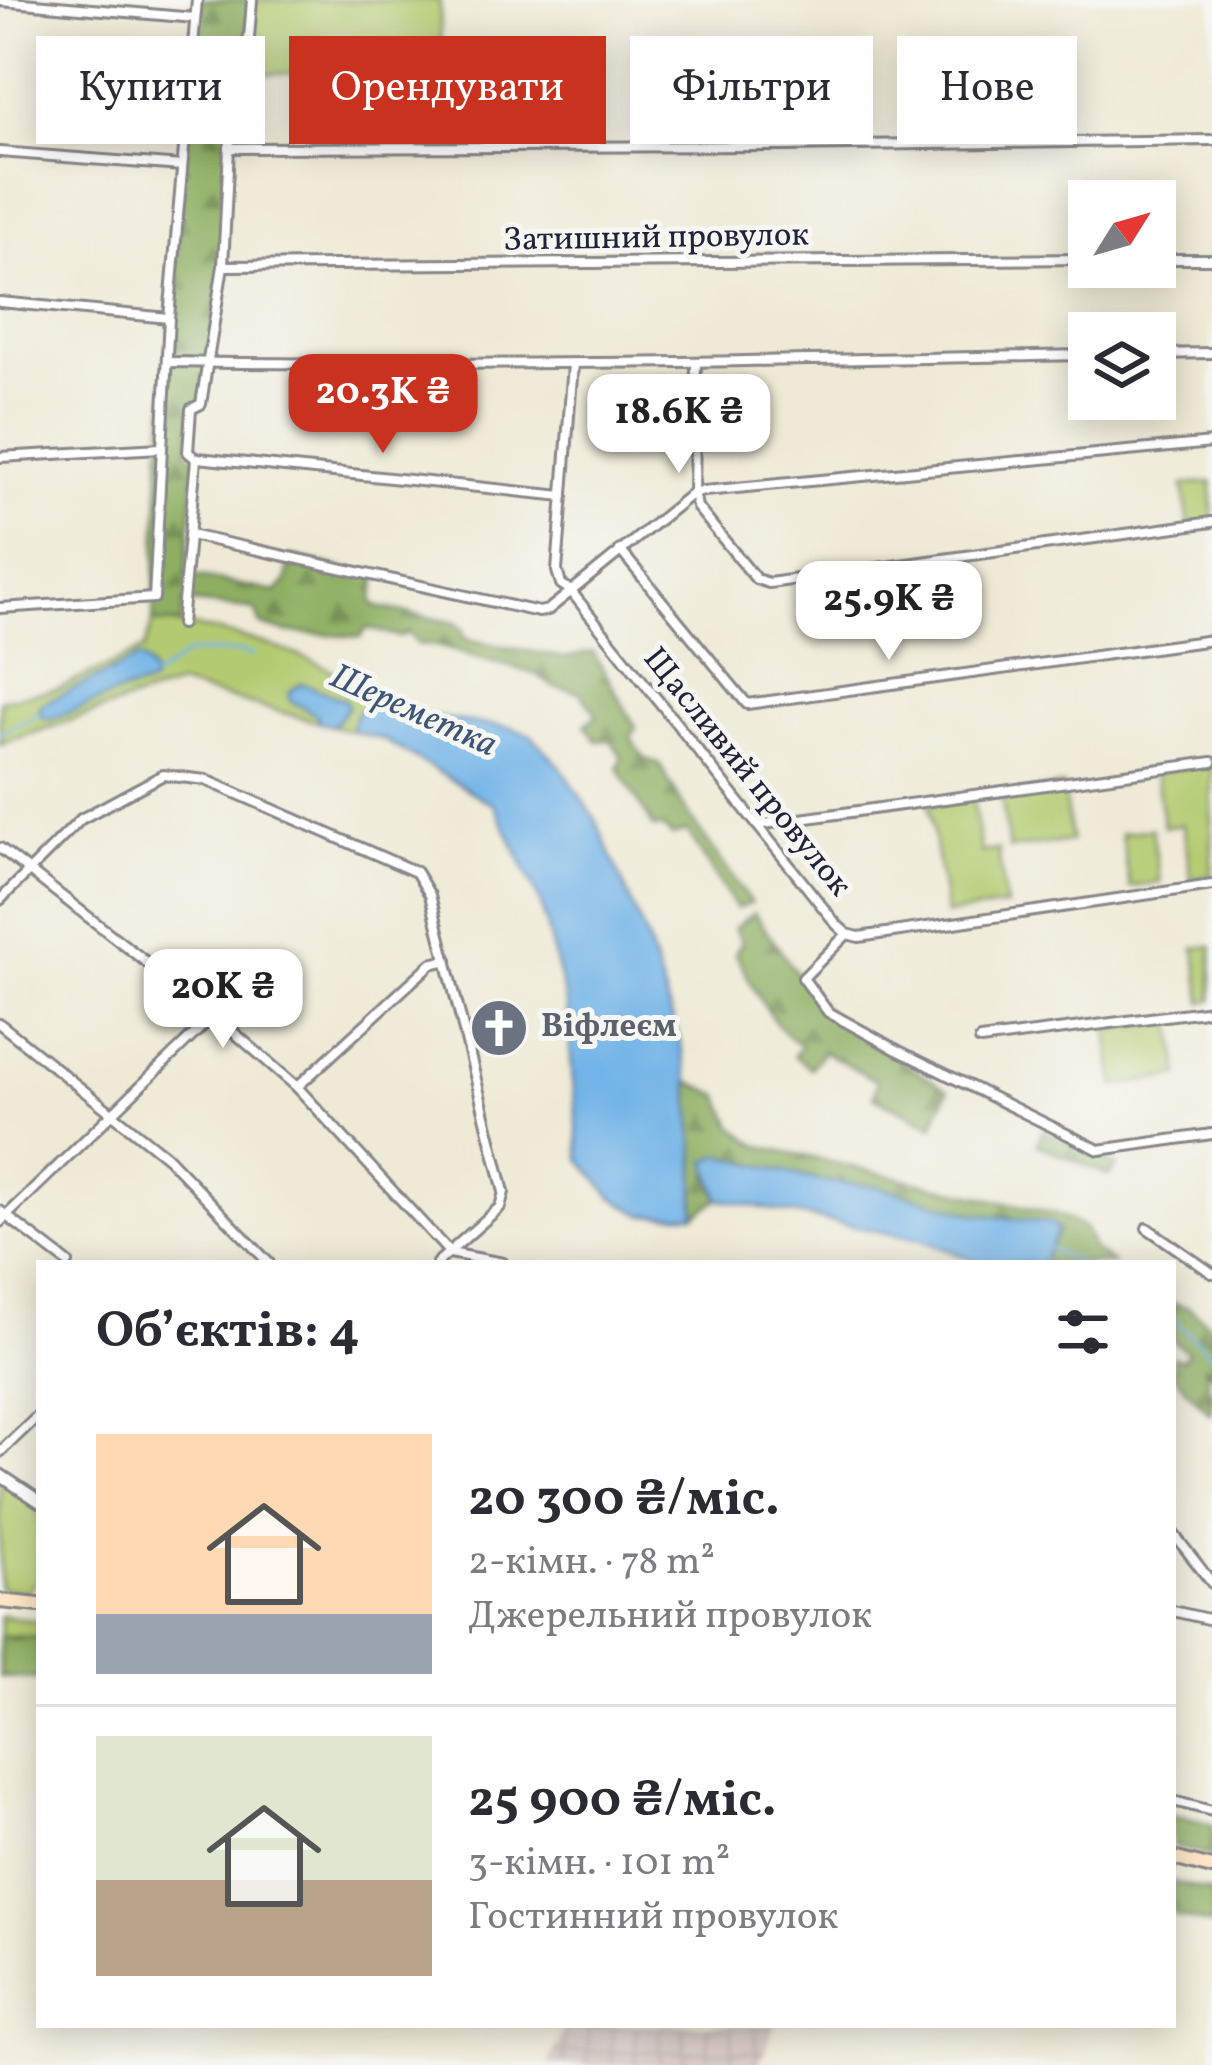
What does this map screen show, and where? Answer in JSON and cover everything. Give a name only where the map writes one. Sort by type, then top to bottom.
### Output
[{"type":"main road","points":[[0,1601],[36,1605]]},
{"type":"main road","points":[[1176,1859],[1212,1868]]},
{"type":"street","points":[[0,608],[154,598],[169,318],[196,0]]},
{"type":"street","points":[[181,624],[196,459],[188,452],[191,409],[201,404],[223,266],[229,148],[252,0]]},
{"type":"street","points":[[0,1],[195,18]]},
{"type":"street","points":[[229,148],[1212,140]]},
{"type":"street","points":[[0,152],[182,166]]},
{"type":"street","points":[[1176,259],[1212,259]]},
{"type":"street","name":"Затишний провулок","points":[[223,266],[1068,260]]},
{"type":"street","points":[[0,302],[169,318]]},
{"type":"street","points":[[1176,354],[1212,353]]},
{"type":"street","points":[[167,362],[573,364],[1068,356]]},
{"type":"street","points":[[696,362],[694,492],[698,507],[756,579],[770,583],[1212,522]]},
{"type":"street","name":"Щасливий провулок","points":[[573,364],[557,571],[561,584],[837,926],[859,937],[1212,885]]},
{"type":"street","points":[[190,535],[532,612],[548,610],[694,492],[1212,443]]},
{"type":"street","points":[[0,457],[161,448]]},
{"type":"street","points":[[198,458],[563,496]]},
{"type":"street","points":[[620,550],[747,704],[1212,640]]},
{"type":"street","points":[[757,825],[1212,762]]},
{"type":"street","points":[[0,900],[81,819],[163,775],[206,780],[416,872],[430,895],[504,1192],[500,1207],[439,1260]]},
{"type":"street","points":[[0,848],[214,1015],[297,1087],[448,1252],[488,1260]]},
{"type":"street","points":[[848,934],[802,978],[828,1012],[880,1041],[1099,1150],[1212,1134]]},
{"type":"street","points":[[297,1087],[431,964],[446,960]]},
{"type":"street","points":[[980,1040],[1212,1010]]},
{"type":"street","points":[[64,1260],[2,1216],[214,1015]]},
{"type":"street","points":[[0,1024],[167,1157],[266,1260]]},
{"type":"street","points":[[1147,1228],[1212,1273]]},
{"type":"street","points":[[0,1451],[36,1418]]},
{"type":"street","points":[[0,1475],[36,1499]]},
{"type":"street","points":[[1176,1537],[1212,1582]]},
{"type":"street","points":[[1176,1611],[1212,1620]]},
{"type":"street","points":[[1176,1802],[1212,1810]]},
{"type":"shaded area","points":[[565,2028],[775,2028],[759,2065],[548,2065]]},
{"type":"green space","points":[[197,0],[252,0],[246,36],[194,36]]},
{"type":"green space","points":[[252,0],[440,0],[440,36],[289,36],[289,73],[265,73],[265,36],[248,36]]},
{"type":"green space","points":[[185,144],[230,144],[223,266],[201,404],[191,410],[188,452],[196,459],[186,574],[276,592],[287,581],[290,556],[378,577],[372,601],[377,607],[456,623],[465,639],[565,658],[593,652],[636,727],[631,738],[644,758],[659,764],[751,903],[736,909],[687,831],[672,836],[663,827],[654,828],[618,768],[622,757],[611,740],[597,741],[585,725],[597,715],[580,692],[552,686],[536,674],[418,644],[408,633],[399,637],[367,628],[360,637],[287,632],[261,625],[251,609],[184,602],[181,624],[153,622],[161,448]]},
{"type":"green space","points":[[1212,482],[1212,522],[1189,525],[1183,485]]},
{"type":"green space","points":[[153,622],[229,634],[284,650],[353,683],[372,704],[357,713],[352,731],[178,685],[0,744],[0,700],[60,688],[144,649]]},
{"type":"green space","points":[[1212,762],[1212,876],[1191,879],[1183,825],[1164,827],[1155,773]]},
{"type":"green space","points":[[1063,786],[1071,841],[1009,849],[1001,795]]},
{"type":"green space","points":[[973,799],[981,852],[998,850],[1006,906],[946,915],[929,805]]},
{"type":"green space","points":[[1152,829],[1160,883],[1130,887],[1121,833]]},
{"type":"green space","points":[[754,913],[834,1020],[948,1090],[933,1126],[874,1097],[877,1081],[823,1051],[811,1068],[794,1056],[801,1045],[771,1017],[735,953],[742,943],[734,928]]},
{"type":"green space","points":[[1212,946],[1212,1001],[1203,1002],[1195,948]]},
{"type":"green space","points":[[1173,1021],[1180,1076],[1115,1086],[1108,1030]]},
{"type":"green space","points":[[689,1082],[720,1095],[733,1126],[757,1145],[1057,1214],[1085,1228],[1094,1250],[1108,1260],[1044,1260],[1058,1231],[1049,1223],[975,1214],[875,1186],[820,1181],[776,1169],[709,1172],[719,1199],[695,1215]]},
{"type":"green space","points":[[1043,1130],[1117,1166],[1109,1176],[1037,1144]]},
{"type":"green space","points":[[1176,1304],[1190,1308],[1212,1326],[1212,1375],[1204,1365],[1212,1391],[1212,1416],[1176,1377],[1176,1358],[1182,1360],[1188,1352],[1176,1343]]},
{"type":"green space","points":[[0,1475],[36,1499],[36,1581],[26,1592],[0,1589]]},
{"type":"green space","points":[[0,1616],[36,1621],[36,1638],[0,1636]]},
{"type":"green space","points":[[0,1636],[36,1638],[36,1679],[0,1677]]},
{"type":"green space","points":[[1176,1816],[1212,1825],[1212,1856],[1176,1847]]},
{"type":"green space","points":[[1176,1883],[1212,1892],[1212,1925],[1176,1916]]},
{"type":"water","points":[[139,658],[150,669],[151,684],[52,719],[43,718],[39,707],[44,703]]},
{"type":"water","points":[[301,683],[345,700],[348,707],[333,726],[317,722],[318,716],[290,700],[288,693]]},
{"type":"water","points":[[372,704],[531,735],[560,766],[595,818],[647,940],[681,1045],[689,1082],[695,1215],[643,1215],[612,1197],[580,1159],[566,1003],[540,901],[495,806],[384,740],[352,731],[357,713]]},
{"type":"water","points":[[721,1155],[820,1181],[876,1186],[975,1214],[1050,1223],[1058,1230],[1043,1260],[973,1260],[921,1240],[719,1199],[707,1161]]},
{"type":"waterway","name":"Шереметка","points":[[152,679],[189,653],[253,656]]},
{"type":"waterway","name":"Шереметка","points":[[0,733],[40,714]]},
{"type":"waterway","name":"Шереметка","points":[[1048,1248],[1073,1260]]},
{"type":"waterway","name":"Шереметка","points":[[1176,1322],[1212,1355]]},
{"type":"place","name":"Віфлеєм","points":[[499,1028]]}]
